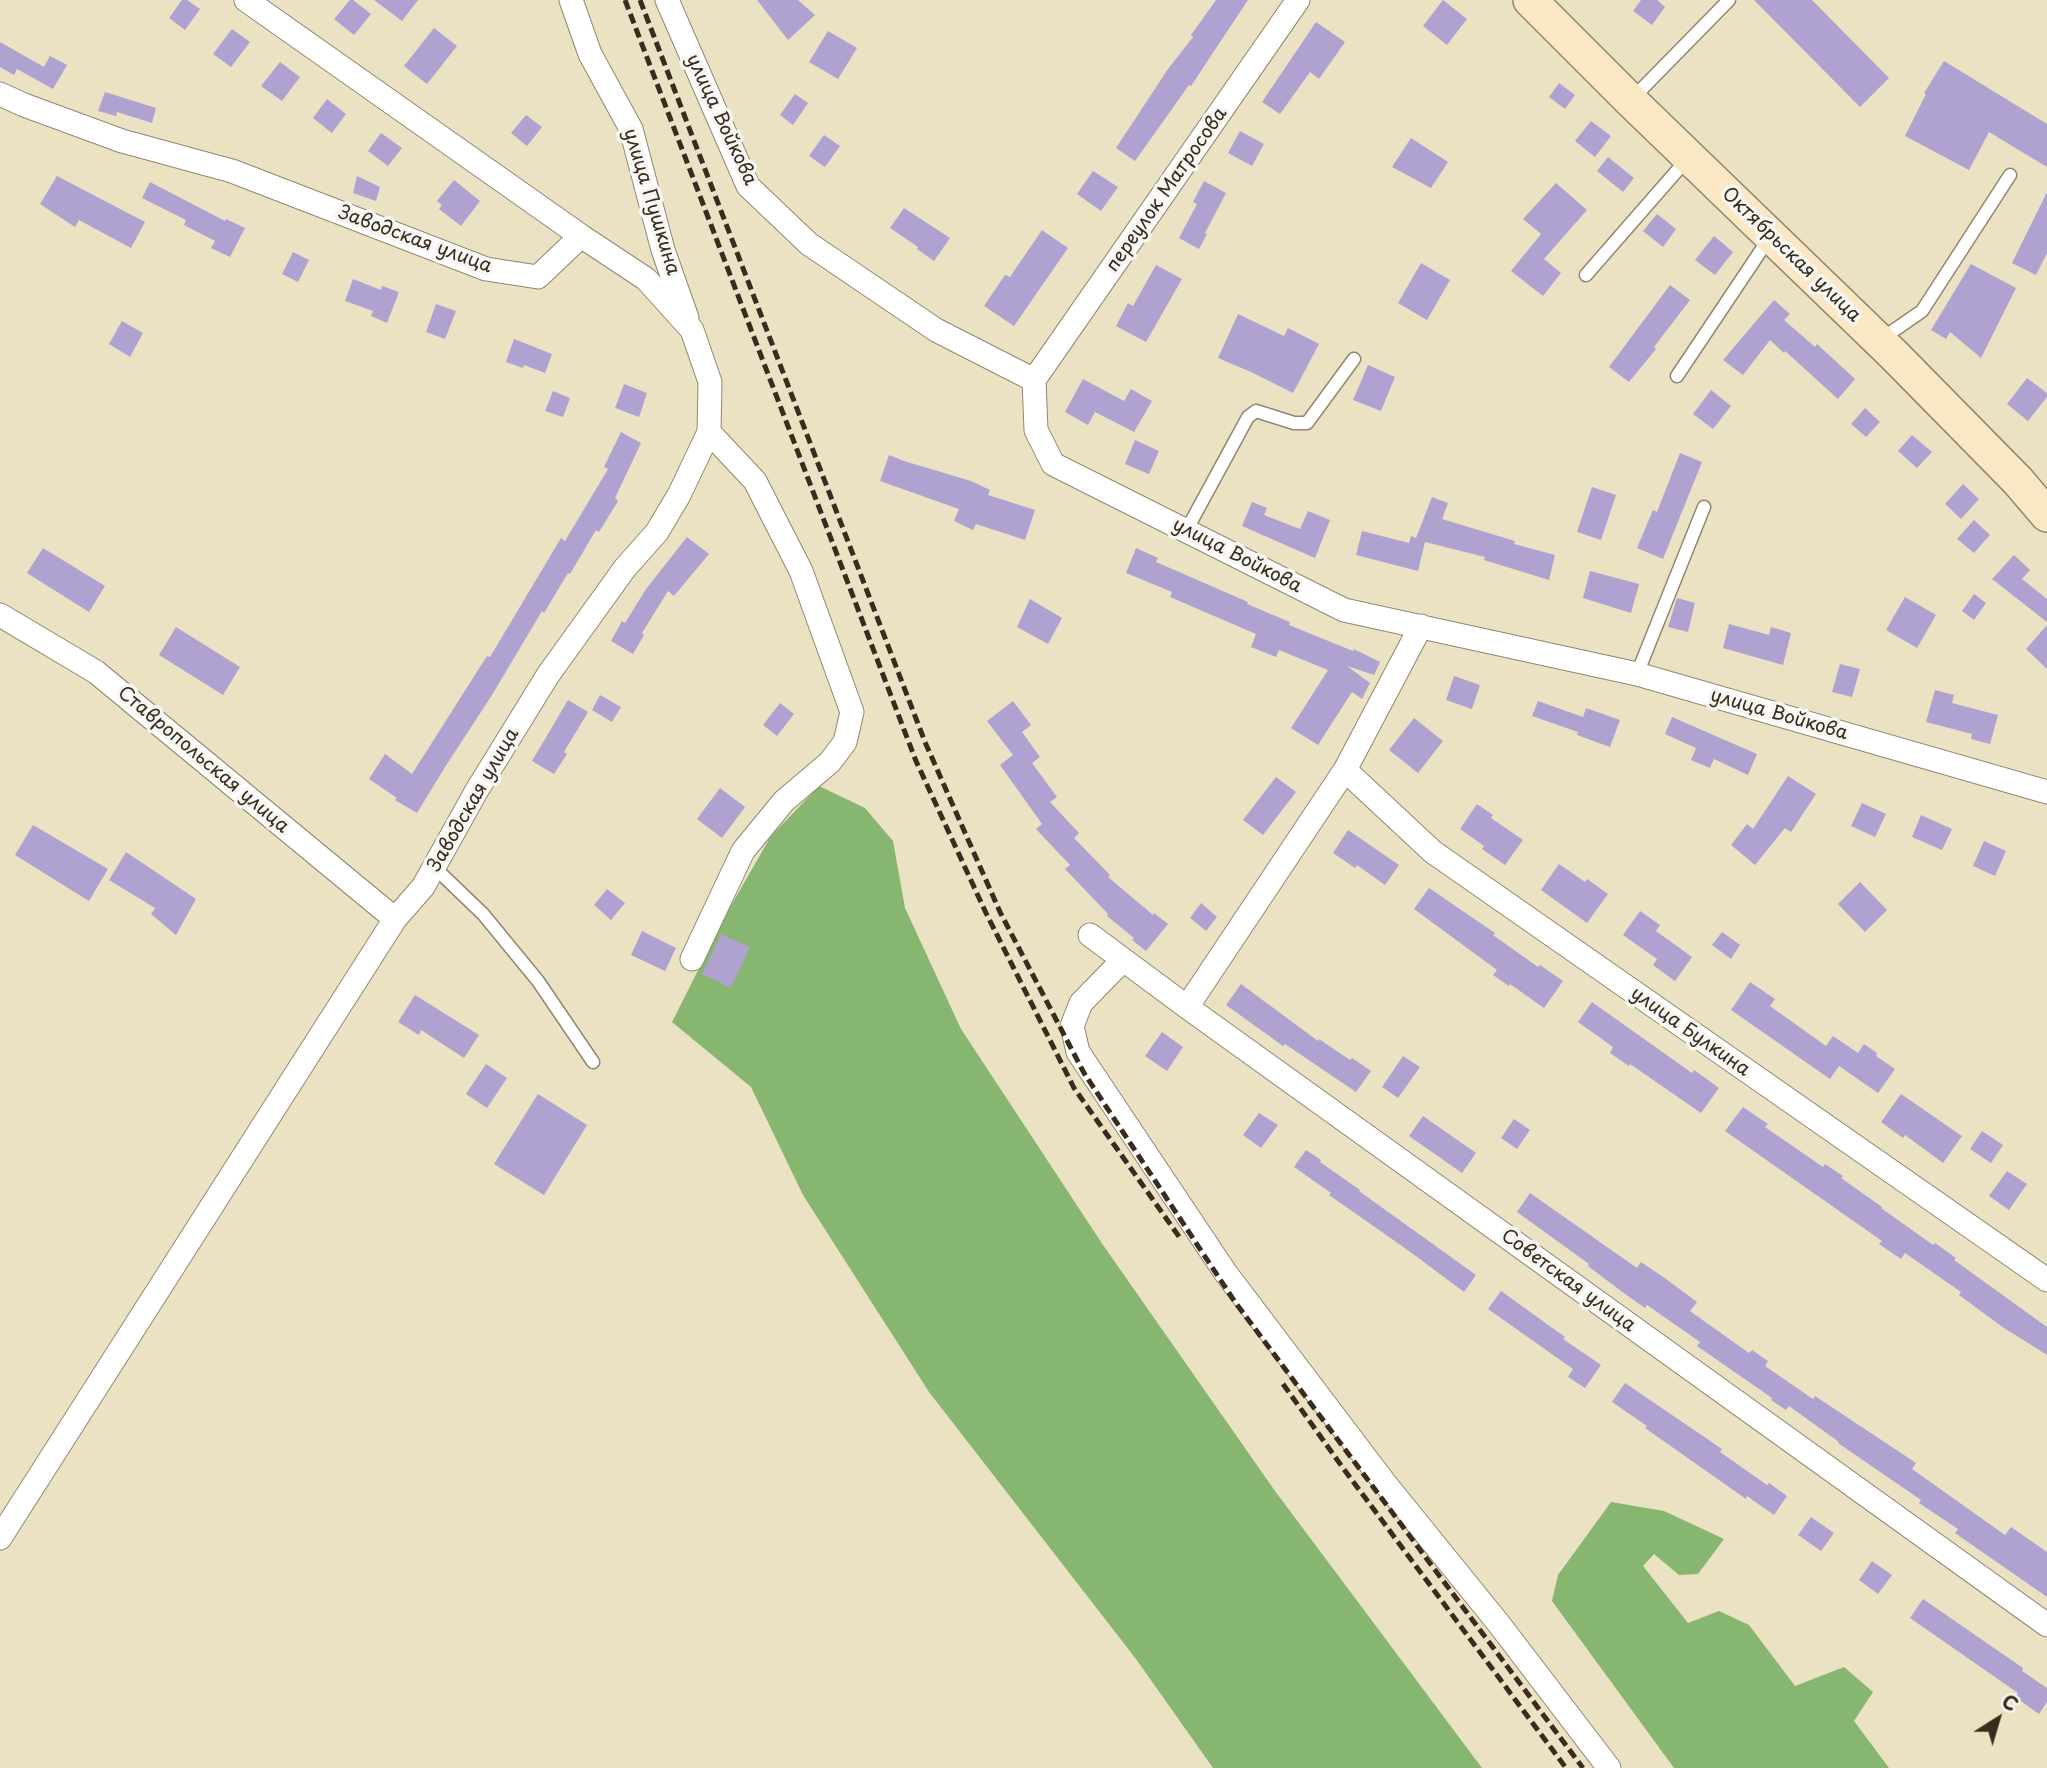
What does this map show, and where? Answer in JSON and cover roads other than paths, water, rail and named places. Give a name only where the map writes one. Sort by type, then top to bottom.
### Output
[{"type":"main road","name":"Октябрьская улица","points":[[1530,0],[1879,340],[2018,481],[2047,515]]},
{"type":"street","points":[[246,0],[580,236]]},
{"type":"street","name":"улица Пушкина","points":[[570,0],[590,54],[631,129],[663,250],[692,330]]},
{"type":"street","name":"улица Войкова","points":[[667,0],[748,186],[809,244],[936,330],[1034,380],[1036,430],[1052,464],[1344,610],[1637,674],[2047,792]]},
{"type":"street","name":"переулок Матросова","points":[[1034,380],[1298,0]]},
{"type":"street","name":"Заводская улица","points":[[0,94],[122,141],[232,171],[486,269],[538,276],[580,236],[646,279],[692,330],[710,382],[709,432],[679,495],[657,532],[625,568],[548,675],[477,790],[423,887],[395,919],[0,1538]]},
{"type":"street","points":[[692,959],[744,851],[784,801],[830,762],[845,742],[852,712],[801,571],[755,481],[709,432]]},
{"type":"street","name":"Ставропольская улица","points":[[0,615],[96,672],[395,919]]},
{"type":"street","points":[[1187,1007],[1345,770],[1421,625]]},
{"type":"street","name":"улица Булкина","points":[[1345,770],[1433,852],[2047,1280]]},
{"type":"street","name":"Советская улица","points":[[1090,935],[2047,1625]]},
{"type":"street","points":[[1123,960],[1081,1003],[1072,1026],[1078,1052],[1225,1272],[1384,1482],[1499,1624],[1609,1768]]},
{"type":"lane","points":[[1631,101],[1729,0]]},
{"type":"lane","points":[[1586,275],[1689,157]]},
{"type":"lane","points":[[1879,340],[1922,311],[2010,174]]},
{"type":"lane","points":[[1677,376],[1771,236]]},
{"type":"lane","points":[[1186,531],[1248,417],[1256,411],[1294,423],[1307,423],[1354,359]]},
{"type":"lane","points":[[1637,674],[1703,507]]},
{"type":"lane","points":[[435,867],[483,914],[538,981],[593,1062]]},
{"type":"railway","points":[[625,0],[916,761],[986,913],[1074,1088],[1180,1238]]},
{"type":"railway","points":[[640,0],[925,742],[1000,912],[1084,1073],[1235,1302],[1583,1768]]},
{"type":"railway","points":[[1283,1384],[1566,1768]]}]
